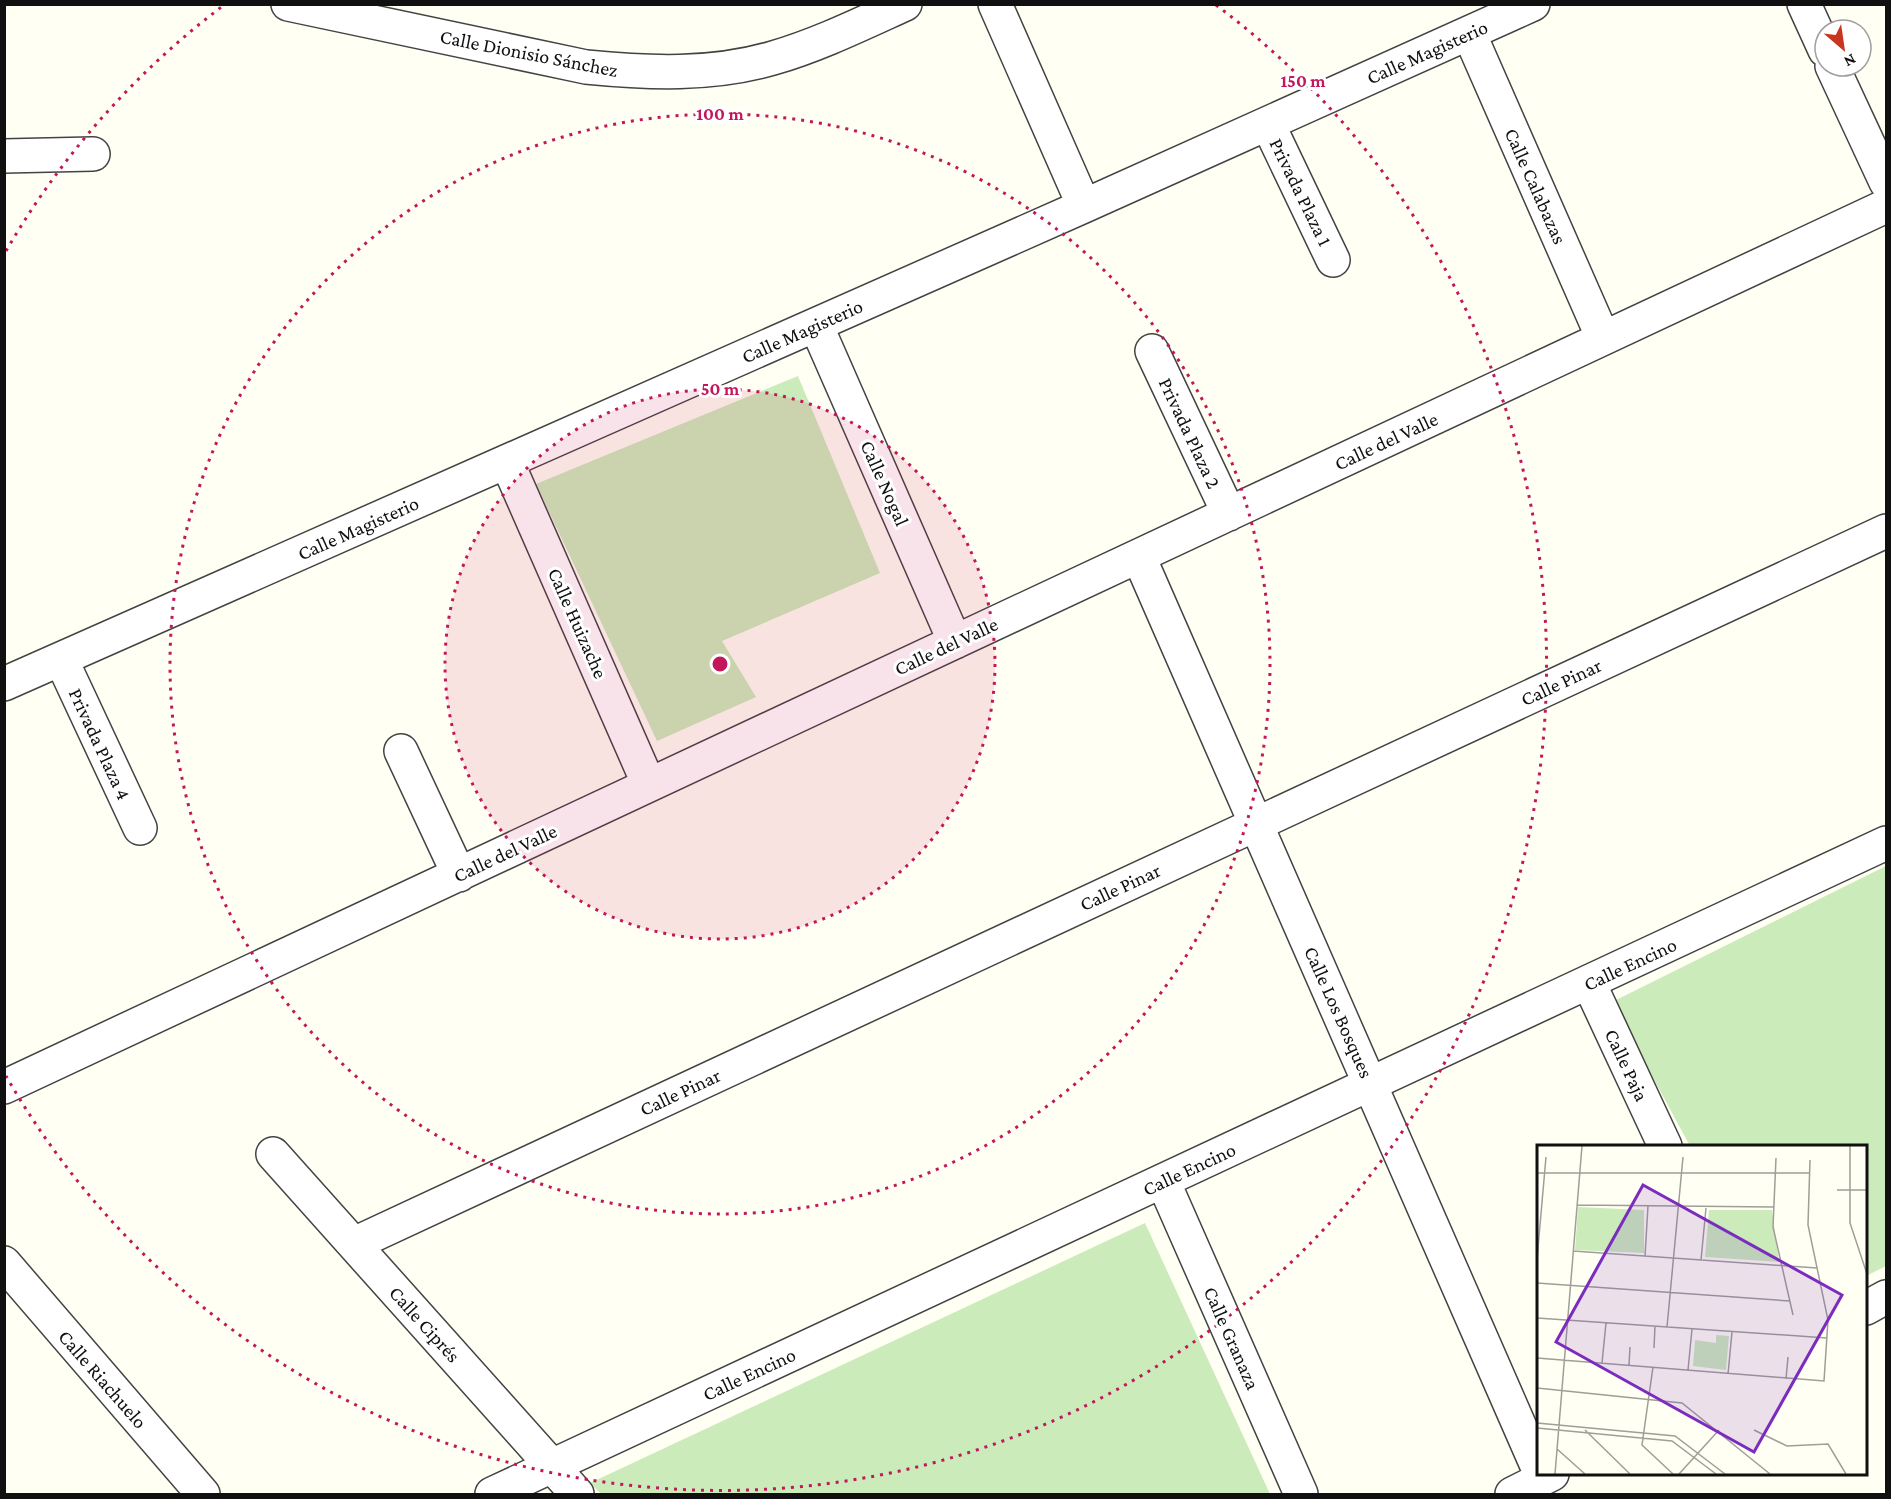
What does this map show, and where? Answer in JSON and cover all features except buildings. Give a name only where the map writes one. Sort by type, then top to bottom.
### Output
[{"type":"street","name":"Calle Dionisio Sánchez","points":[[288,4],[349,11],[586,67],[633,72],[678,72],[723,68],[771,58],[817,43],[904,4]]},
{"type":"street","points":[[995,4],[1084,206]]},
{"type":"street","name":"Calle Magisterio","points":[[4,684],[1084,206],[1533,4]]},
{"type":"street","points":[[1804,4],[1813,24]]},
{"type":"street","name":"Calle Calabazas","points":[[1468,33],[1603,338]]},
{"type":"street","points":[[1838,78],[1887,182]]},
{"type":"street","name":"Privada Plaza 1","points":[[1268,124],[1333,260]]},
{"type":"street","points":[[4,156],[93,154]]},
{"type":"street","name":"Calle del Valle","points":[[4,1087],[1887,206]]},
{"type":"street","name":"Calle Nogal","points":[[816,325],[955,642]]},
{"type":"street","name":"Privada Plaza 2","points":[[1152,351],[1229,514]]},
{"type":"street","name":"Calle Huizache","points":[[507,462],[650,785]]},
{"type":"street","name":"Calle Pinar","points":[[354,1244],[1887,531]]},
{"type":"street","name":"Calle Los Bosques","points":[[1139,557],[1537,1459]]},
{"type":"street","name":"Privada Plaza 4","points":[[61,659],[140,828]]},
{"type":"street","points":[[401,751],[459,874]]},
{"type":"street","name":"Calle Encino","points":[[492,1494],[1887,843]]},
{"type":"street","name":"Calle Paja","points":[[1589,983],[1665,1145]]},
{"type":"street","name":"Calle Ciprés","points":[[273,1154],[577,1494]]},
{"type":"street","name":"Calle Granaza","points":[[1163,1181],[1301,1494]]},
{"type":"street","name":"Calle Riachuelo","points":[[4,1263],[203,1494]]},
{"type":"street","points":[[1867,1307],[1887,1297]]},
{"type":"street","points":[[1512,1494],[1545,1477]]},
{"type":"green space","points":[[798,376],[880,573],[722,641],[756,697],[657,741],[536,484]]},
{"type":"green space","points":[[1886,866],[1886,1266],[1867,1276],[1867,1145],[1689,1145],[1612,1002]]},
{"type":"green space","points":[[1145,1223],[1270,1494],[601,1494],[590,1483]]}]
